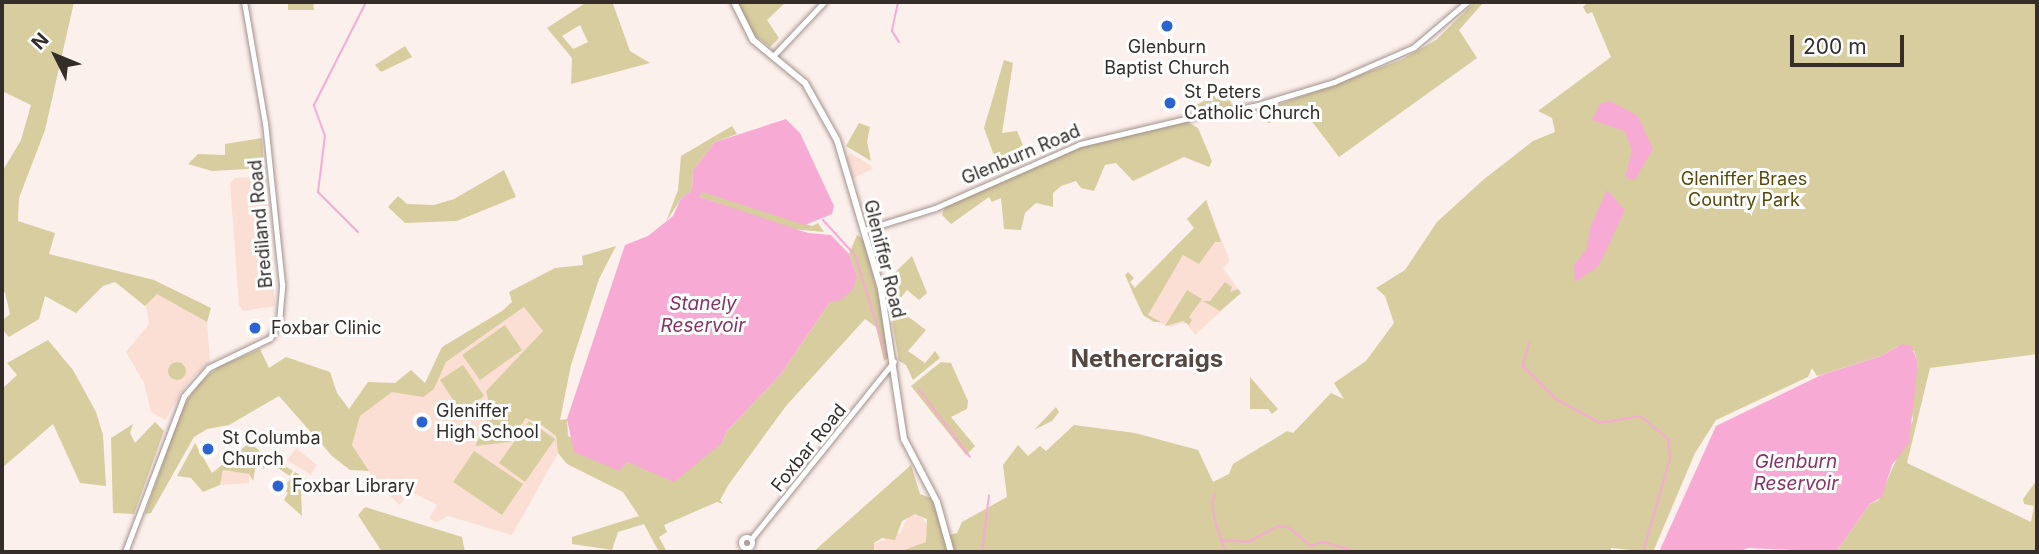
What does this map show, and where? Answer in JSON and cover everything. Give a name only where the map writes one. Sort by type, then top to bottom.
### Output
[{"type":"main road","name":"Gleniffer Road","points":[[734,2],[746,31],[805,83],[827,117],[864,230],[894,361],[906,446],[937,502],[951,552]]},
{"type":"street","name":"Brediland Road","points":[[125,552],[184,396],[220,360],[263,344],[279,322],[282,284],[265,123],[244,2]]},
{"type":"street","points":[[773,56],[824,2]]},
{"type":"street","name":"Glenburn Road","points":[[864,230],[935,208],[1061,150],[1193,117],[1198,122],[1202,115],[1301,93],[1400,55],[1435,32],[1467,2]]},
{"type":"street","name":"Foxbar Road","points":[[735,552],[742,546],[743,538],[751,539],[894,361]]},
{"type":"street","points":[[886,372],[897,379]]},
{"type":"shaded area","points":[[851,153],[873,169],[853,178],[846,158]]},
{"type":"shaded area","points":[[262,176],[266,180],[275,306],[243,311],[239,305],[230,183],[235,178]]},
{"type":"shaded area","points":[[1206,200],[1230,261],[1223,268],[1241,293],[1195,335],[1186,322],[1170,327],[1145,317],[1131,291],[1194,228],[1187,219]]},
{"type":"shaded area","points":[[157,293],[207,322],[210,362],[188,382],[165,420],[151,412],[144,383],[126,352],[149,324],[146,305]]},
{"type":"shaded area","name":"Gleniffer High School","points":[[524,307],[543,331],[486,391],[491,410],[475,445],[510,442],[526,418],[556,436],[558,453],[512,535],[448,516],[437,522],[429,519],[437,505],[411,492],[399,505],[375,480],[352,445],[360,416],[392,392],[434,389],[446,362]]},
{"type":"shaded area","points":[[296,448],[317,465],[311,475],[287,460]]},
{"type":"shaded area","points":[[223,470],[249,474],[249,483],[220,485]]},
{"type":"shaded area","points":[[920,514],[929,528],[926,543],[899,552],[874,552],[874,544],[900,533],[909,515]]},
{"type":"green space","points":[[2,2],[74,2],[45,130],[19,198],[18,221],[55,233],[49,254],[154,280],[211,308],[207,322],[157,294],[145,306],[115,282],[103,286],[76,313],[45,296],[39,319],[9,337],[2,329],[2,321],[10,314],[5,292],[2,294],[2,172],[21,140],[31,105],[2,91]]},
{"type":"green space","points":[[288,2],[313,2],[314,10],[288,10]]},
{"type":"green space","points":[[587,2],[617,2],[613,4],[630,51],[650,63],[571,84],[572,58],[547,28]],"holes":[[[580,25],[588,42],[573,49],[562,36]]]},
{"type":"green space","points":[[738,2],[786,2],[767,20],[779,38],[770,47],[753,34]]},
{"type":"green space","points":[[1475,2],[1484,2],[1459,30],[1477,58],[1339,157],[1304,111],[1269,123],[1262,120],[1275,106],[1401,60],[1436,40]]},
{"type":"green space","name":"Gleniffer Braes Country Park","points":[[1588,2],[2037,2],[2037,354],[1930,368],[1907,463],[2031,522],[2034,506],[2024,504],[2023,499],[2037,480],[2037,552],[1836,552],[1870,504],[1879,500],[1913,420],[1911,406],[1918,362],[1914,351],[1898,346],[1881,356],[1817,376],[1812,368],[1808,377],[1716,420],[1695,453],[1653,552],[1611,548],[1611,552],[899,552],[926,542],[927,519],[915,514],[902,521],[895,540],[882,538],[874,543],[874,552],[813,552],[911,465],[920,494],[931,498],[946,536],[957,533],[962,522],[1007,497],[1003,465],[1018,445],[1028,456],[1040,446],[1046,451],[1074,425],[1135,433],[1198,450],[1213,482],[1229,474],[1233,464],[1287,431],[1293,433],[1331,393],[1344,399],[1334,383],[1366,361],[1394,323],[1385,296],[1376,288],[1405,270],[1437,222],[1483,180],[1533,141],[1555,132],[1552,118],[1538,111],[1611,57],[1592,12],[1587,14],[1583,7]]},
{"type":"green space","points":[[405,46],[412,57],[381,72],[375,65]]},
{"type":"green space","points":[[1004,60],[1013,63],[1002,133],[1017,131],[1023,145],[996,161],[984,128]]},
{"type":"green space","points":[[1214,95],[1216,99],[1229,95],[1232,106],[1218,113],[1195,106]]},
{"type":"green space","points":[[1188,122],[1198,128],[1212,161],[1209,167],[1184,157],[1133,181],[1116,163],[1105,165],[1094,191],[1081,188],[1076,181],[1061,186],[1053,193],[1053,207],[1036,203],[1025,213],[1021,230],[1004,229],[1001,198],[992,202],[989,197],[951,224],[942,215],[945,206],[1075,148]]},
{"type":"green space","points":[[859,123],[870,127],[867,142],[871,161],[846,146]]},
{"type":"green space","points":[[732,126],[737,134],[715,142],[693,170],[692,190],[680,200],[666,222],[678,190],[681,156]]},
{"type":"green space","points":[[262,138],[264,168],[212,171],[188,164],[198,154],[225,155],[225,144]]},
{"type":"green space","points":[[504,170],[516,197],[457,221],[405,223],[388,207],[398,196],[407,204],[434,205],[454,199]]},
{"type":"green space","points":[[702,191],[812,226],[818,223],[824,232],[792,229],[700,197]]},
{"type":"green space","points":[[1206,200],[1221,242],[1215,242],[1199,264],[1183,255],[1148,315],[1161,322],[1154,322],[1143,315],[1125,275],[1128,272],[1134,278],[1130,282],[1135,288],[1194,228],[1187,219]]},
{"type":"green space","points":[[857,235],[864,240],[883,313],[889,358],[884,361],[876,327],[865,319],[786,406],[729,484],[720,500],[723,504],[717,502],[664,525],[667,532],[659,537],[667,552],[659,552],[644,524],[618,532],[612,550],[572,544],[572,537],[639,516],[623,492],[567,464],[558,453],[556,436],[541,425],[526,418],[510,442],[475,446],[491,410],[486,391],[543,331],[524,307],[446,362],[434,389],[423,397],[392,392],[360,416],[352,445],[369,471],[350,470],[332,456],[279,396],[229,425],[207,429],[194,437],[151,513],[145,514],[182,408],[200,382],[220,366],[260,349],[269,368],[286,357],[330,372],[337,393],[349,409],[368,382],[395,383],[411,370],[425,383],[442,347],[502,311],[512,302],[509,292],[555,268],[583,265],[582,256],[616,246],[599,279],[571,365],[560,420],[567,419],[568,436],[627,462],[722,443],[727,431],[781,374],[830,302],[857,276],[849,254]]},
{"type":"green space","points":[[912,256],[927,293],[919,300],[907,290],[894,306],[926,330],[908,351],[925,363],[935,351],[940,358],[913,380],[906,365],[899,361],[885,282]]},
{"type":"green space","points":[[1225,282],[1232,287],[1230,292],[1238,289],[1241,293],[1220,311],[1203,301],[1210,301]]},
{"type":"green space","points":[[1187,290],[1202,299],[1189,317],[1192,320],[1189,325],[1183,321],[1165,326]]},
{"type":"green space","points":[[505,325],[522,350],[480,380],[462,355]]},
{"type":"green space","points":[[48,340],[73,370],[96,412],[103,435],[106,486],[80,483],[53,424],[2,468],[2,389],[17,375],[7,363]]},
{"type":"green space","points":[[173,362],[181,362],[186,371],[184,378],[173,380],[168,375],[168,367]]},
{"type":"green space","points":[[941,362],[951,363],[968,401],[967,409],[951,417],[975,446],[966,455],[911,386]]},
{"type":"green space","points":[[463,365],[484,396],[461,412],[440,380]]},
{"type":"green space","points":[[1250,377],[1278,409],[1272,414],[1268,409],[1250,409]]},
{"type":"green space","points":[[1056,407],[1059,412],[1052,421],[1034,430]]},
{"type":"green space","points":[[529,421],[555,439],[525,482],[499,463]]},
{"type":"green space","points":[[155,422],[164,431],[134,514],[113,513],[111,438],[133,424],[130,433],[135,443]]},
{"type":"green space","points":[[195,443],[212,473],[249,443],[259,450],[253,481],[249,474],[223,470],[220,485],[203,492],[191,478],[177,476]]},
{"type":"green space","points":[[474,451],[523,484],[502,515],[453,482]]},
{"type":"green space","points":[[263,453],[293,471],[290,476],[269,462],[263,469]]},
{"type":"green space","points":[[295,472],[311,482],[301,492],[302,516],[284,500],[288,493],[283,489]]},
{"type":"green space","points":[[365,507],[462,537],[465,552],[382,552],[358,515]]},
{"type":"water","points":[[1610,101],[1638,116],[1653,149],[1635,180],[1625,178],[1632,150],[1624,131],[1592,120],[1600,104]]},
{"type":"water","name":"Stanely Reservoir","points":[[786,119],[800,133],[834,206],[832,214],[805,225],[702,192],[700,197],[808,233],[831,235],[849,254],[857,276],[853,289],[841,300],[830,302],[781,374],[727,431],[722,443],[674,482],[627,462],[619,471],[574,452],[567,419],[625,245],[648,236],[673,216],[680,200],[692,190],[693,170],[715,142]]},
{"type":"water","points":[[1607,190],[1625,210],[1599,266],[1575,282],[1574,265],[1586,250],[1591,225]]},
{"type":"water","name":"Glenburn Reservoir","points":[[1902,344],[1911,346],[1918,362],[1909,443],[1892,465],[1882,497],[1870,504],[1836,552],[1748,548],[1738,552],[1659,552],[1716,426],[1821,375],[1881,356]]},
{"type":"waterway","points":[[358,232],[318,192],[325,136],[314,105],[366,2]]},
{"type":"waterway","points":[[898,2],[892,31],[899,42]]},
{"type":"waterway","points":[[823,220],[855,255],[886,356]]},
{"type":"waterway","points":[[1529,343],[1523,366],[1556,399],[1600,423],[1640,416],[1668,439],[1670,459],[1643,552]]},
{"type":"waterway","points":[[918,388],[970,457]]},
{"type":"waterway","points":[[1215,494],[1212,504],[1226,552]]},
{"type":"waterway","points":[[982,552],[989,495]]},
{"type":"waterway","points":[[1221,540],[1248,542],[1278,526],[1290,528],[1310,546],[1323,542],[1358,552]]},
{"type":"place","name":"Glenburn Baptist Church","points":[[1167,26]]},
{"type":"place","name":"St Peters Catholic Church","points":[[1170,103]]},
{"type":"place","name":"Foxbar Clinic","points":[[255,328]]},
{"type":"place","name":"Gleniffer High School","points":[[422,422]]},
{"type":"place","name":"St Columba Church","points":[[208,449]]},
{"type":"place","name":"Foxbar Library","points":[[278,486]]},
{"type":"district","name":"Nethercraigs","points":[[1147,359]]}]
